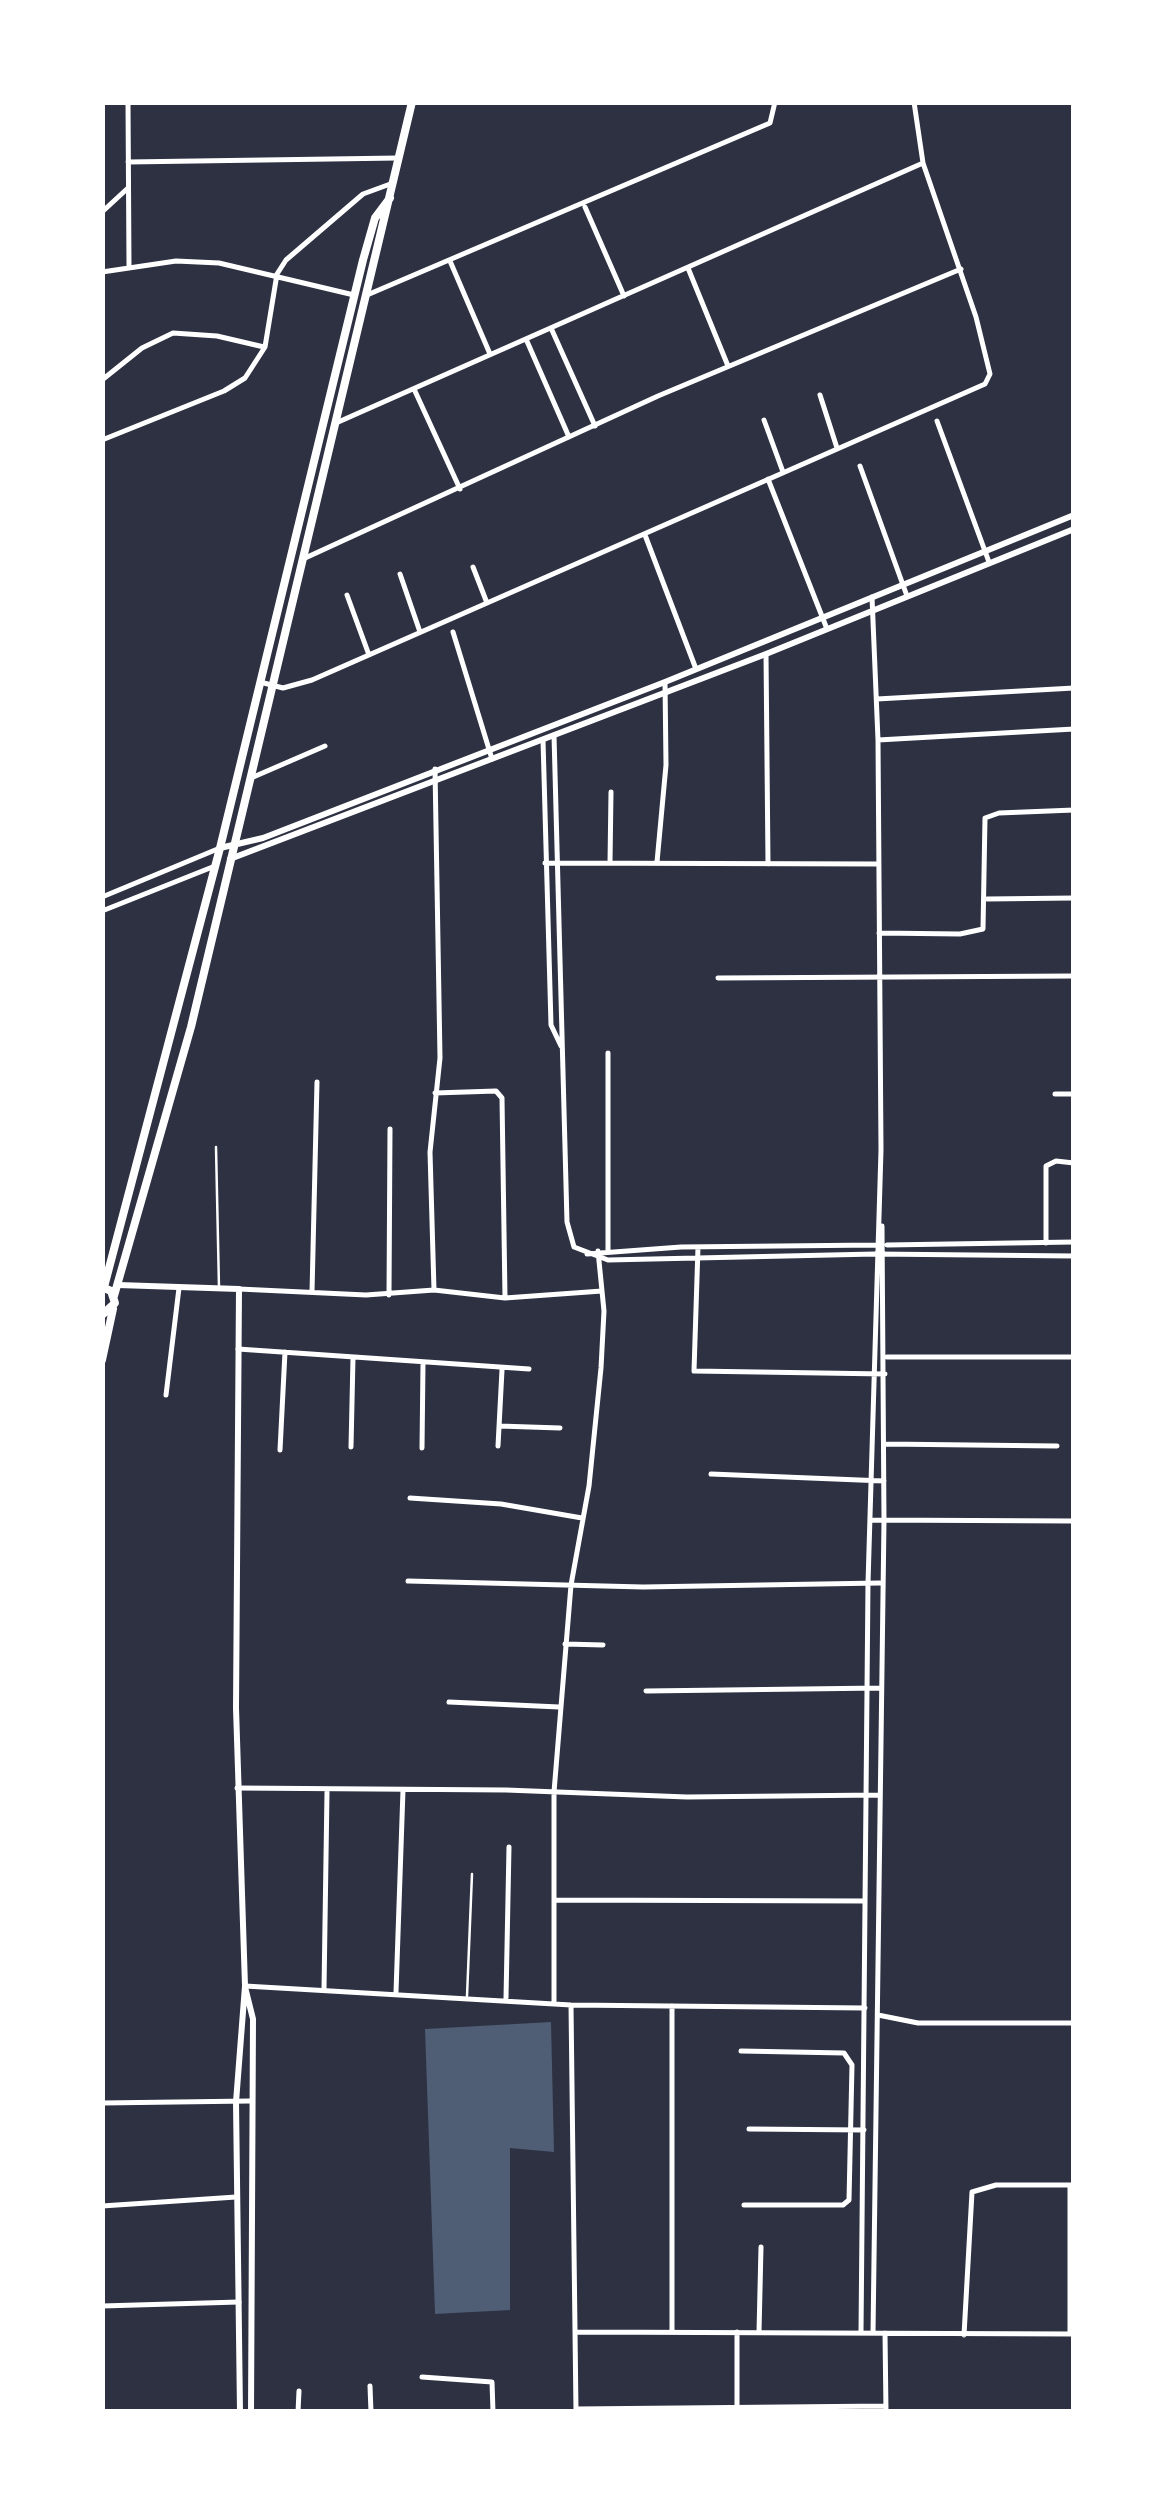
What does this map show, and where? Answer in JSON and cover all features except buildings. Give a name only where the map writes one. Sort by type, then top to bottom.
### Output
[{"type":"main road","points":[[102,1360],[114,1296],[190,1028],[412,102]]},
{"type":"main road","points":[[114,1296],[103,1287],[220,848],[354,295],[375,218],[390,198]]},
{"type":"main road","points":[[220,848],[263,838],[665,682],[1074,515]]},
{"type":"main road","points":[[229,859],[766,654],[1074,529]]},
{"type":"main road","points":[[118,1285],[239,1289],[238,1788],[245,1986],[236,2102],[240,2412]]},
{"type":"main road","points":[[102,1316],[113,1309]]},
{"type":"main road","points":[[245,1986],[252,2019],[251,2412]]},
{"type":"street","points":[[128,102],[128,266]]},
{"type":"street","points":[[368,295],[585,206],[770,124],[776,102]]},
{"type":"street","points":[[260,682],[271,688],[296,686],[988,381],[984,346],[923,163],[914,102]]},
{"type":"street","points":[[128,162],[398,158]]},
{"type":"street","points":[[334,424],[923,163]]},
{"type":"street","points":[[102,440],[224,391],[252,371],[265,347],[277,274],[300,247],[362,194],[393,183]]},
{"type":"street","points":[[102,212],[128,188]]},
{"type":"street","points":[[585,206],[624,296]]},
{"type":"street","points":[[102,272],[197,261],[277,274],[354,295]]},
{"type":"street","points":[[450,261],[490,354]]},
{"type":"street","points":[[688,268],[728,366]]},
{"type":"street","points":[[302,560],[569,436],[961,269]]},
{"type":"street","points":[[551,328],[594,426]]},
{"type":"street","points":[[102,380],[142,348],[173,334],[216,336],[265,347]]},
{"type":"street","points":[[526,339],[569,436]]},
{"type":"street","points":[[414,388],[460,489]]},
{"type":"street","points":[[820,395],[837,448]]},
{"type":"street","points":[[764,420],[783,472]]},
{"type":"street","points":[[938,421],[989,562]]},
{"type":"street","points":[[860,466],[907,596]]},
{"type":"street","points":[[768,479],[826,630]]},
{"type":"street","points":[[645,534],[696,669]]},
{"type":"street","points":[[473,566],[487,603]]},
{"type":"street","points":[[400,574],[420,632]]},
{"type":"street","points":[[347,594],[369,655]]},
{"type":"street","points":[[872,596],[878,740],[880,1220],[885,1245],[874,2333]]},
{"type":"street","points":[[453,632],[492,758]]},
{"type":"street","points":[[766,654],[768,864]]},
{"type":"street","points":[[657,862],[668,692],[665,682]]},
{"type":"street","points":[[877,698],[1074,688]]},
{"type":"street","points":[[554,722],[571,1244],[598,1260],[875,1254],[1074,1256]]},
{"type":"street","points":[[542,727],[551,1025],[563,1048]]},
{"type":"street","points":[[878,740],[1074,728]]},
{"type":"street","points":[[248,780],[325,746]]},
{"type":"street","points":[[434,1290],[430,1152],[440,1058],[436,769]]},
{"type":"street","points":[[610,862],[611,792]]},
{"type":"street","points":[[879,933],[979,932],[986,923],[987,816],[1074,810]]},
{"type":"street","points":[[102,896],[220,848]]},
{"type":"street","points":[[545,863],[879,864]]},
{"type":"street","points":[[102,911],[215,866]]},
{"type":"street","points":[[118,890],[123,902]]},
{"type":"street","points":[[986,899],[1074,898]]},
{"type":"street","points":[[718,978],[1074,976]]},
{"type":"street","points":[[608,1053],[608,1260]]},
{"type":"street","points":[[312,1292],[317,1082]]},
{"type":"street","points":[[436,1093],[496,1091],[500,1095],[505,1298]]},
{"type":"street","points":[[1055,1094],[1074,1094]]},
{"type":"street","points":[[389,1295],[390,1129]]},
{"type":"street","points":[[1046,1243],[1046,1166],[1056,1161],[1074,1163]]},
{"type":"street","points":[[861,2332],[868,1583],[875,1245],[880,1220]]},
{"type":"street","points":[[586,1254],[698,1247],[1074,1242]]},
{"type":"street","points":[[698,1247],[694,1371],[885,1374]]},
{"type":"street","points":[[554,2001],[554,1792],[571,1585],[597,1416],[602,1291],[598,1251]]},
{"type":"street","points":[[166,1394],[179,1288]]},
{"type":"street","points":[[239,1289],[389,1295],[434,1290],[505,1298],[602,1291]]},
{"type":"street","points":[[238,1349],[529,1370]]},
{"type":"street","points":[[280,1450],[285,1352]]},
{"type":"street","points":[[875,1357],[1074,1357]]},
{"type":"street","points":[[351,1448],[353,1358]]},
{"type":"street","points":[[422,1448],[423,1364]]},
{"type":"street","points":[[498,1446],[502,1368]]},
{"type":"street","points":[[499,1426],[560,1428]]},
{"type":"street","points":[[884,1444],[1057,1446]]},
{"type":"street","points":[[871,1455],[884,1456]]},
{"type":"street","points":[[711,1474],[884,1481]]},
{"type":"street","points":[[410,1498],[502,1504],[582,1518]]},
{"type":"street","points":[[870,1520],[1074,1521]]},
{"type":"street","points":[[408,1581],[881,1584]]},
{"type":"street","points":[[565,1644],[603,1646]]},
{"type":"street","points":[[646,1691],[882,1688]]},
{"type":"street","points":[[449,1702],[560,1708]]},
{"type":"street","points":[[238,1788],[554,1792],[687,1798],[878,1795]]},
{"type":"street","points":[[324,1989],[328,1790]]},
{"type":"street","points":[[396,1992],[403,1790]]},
{"type":"street","points":[[506,1998],[509,1846]]},
{"type":"street","points":[[555,1900],[864,1901]]},
{"type":"street","points":[[245,1986],[570,2004],[865,2008]]},
{"type":"street","points":[[570,2004],[576,2410],[886,2408],[885,2333]]},
{"type":"street","points":[[672,2006],[672,2332]]},
{"type":"street","points":[[878,2014],[918,2022],[1074,2023]]},
{"type":"street","points":[[741,2051],[848,2055],[852,2064],[847,2203],[744,2205]]},
{"type":"street","points":[[102,2103],[250,2101]]},
{"type":"street","points":[[749,2129],[864,2130]]},
{"type":"street","points":[[576,2332],[964,2335],[1072,2334],[1072,2185],[974,2190],[970,2201],[964,2335]]},
{"type":"street","points":[[102,2206],[236,2197]]},
{"type":"street","points":[[760,2332],[761,2247]]},
{"type":"street","points":[[102,2306],[239,2302]]},
{"type":"street","points":[[737,2332],[737,2406]]},
{"type":"street","points":[[422,2377],[492,2382],[493,2412]]},
{"type":"street","points":[[370,2386],[370,2412]]},
{"type":"street","points":[[298,2391],[298,2412]]},
{"type":"lane","points":[[216,1147],[218,1289]]},
{"type":"lane","points":[[466,1996],[472,1874]]},
{"type":"water","points":[[551,2022],[554,2152],[510,2148],[510,2310],[435,2314],[425,2029]]}]
